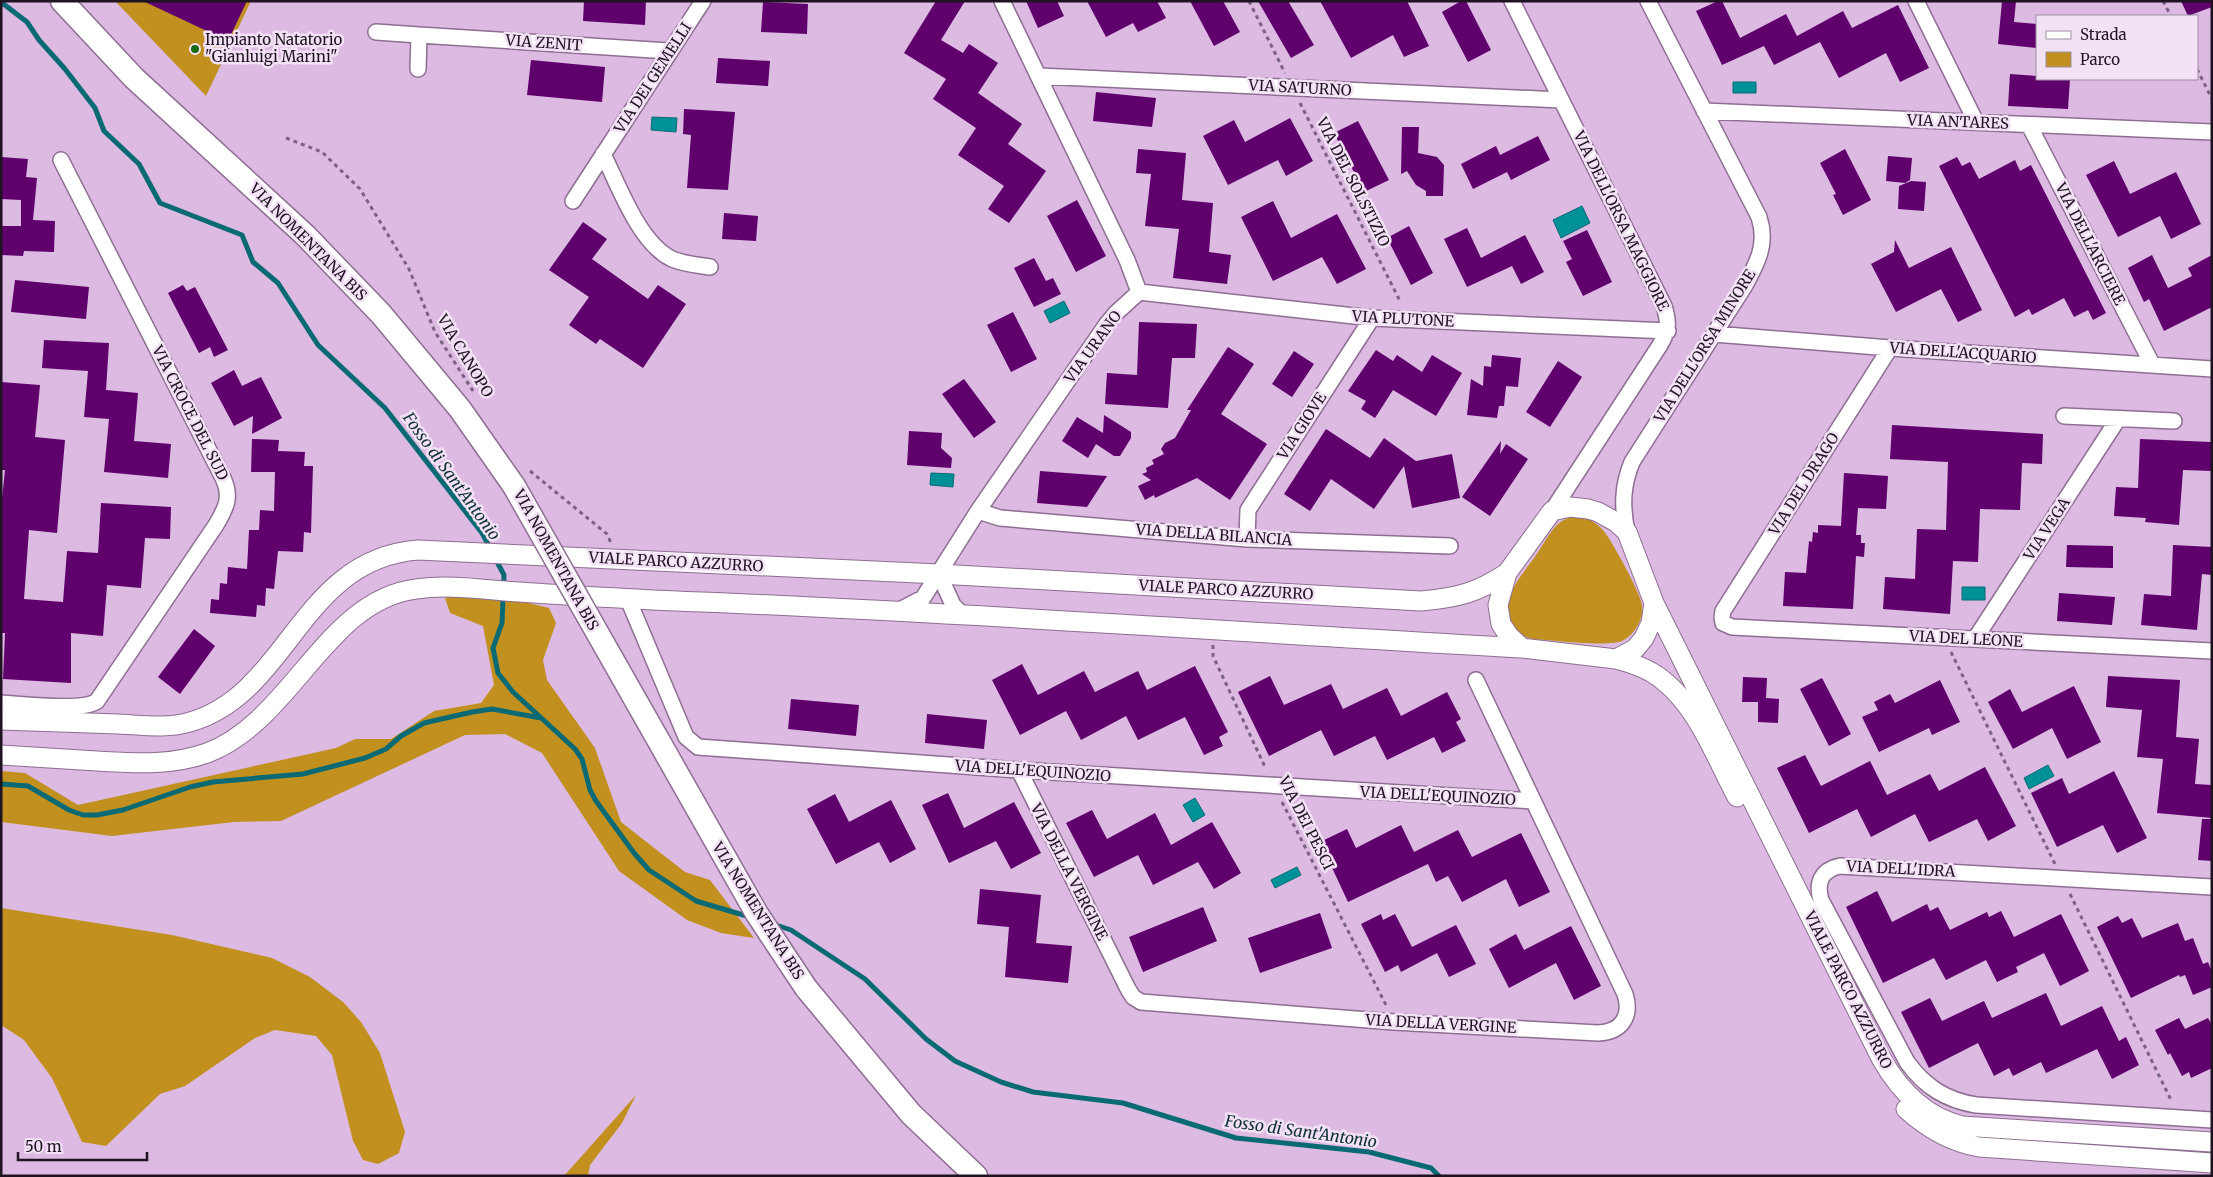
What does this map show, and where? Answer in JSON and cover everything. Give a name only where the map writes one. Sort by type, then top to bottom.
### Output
[{"type":"main road","name":"VIA NOMENTANA BIS","points":[[62,1],[134,78],[305,235],[381,314],[460,410],[514,486],[757,914],[806,988],[911,1114],[976,1176]]},
{"type":"street","name":"VIA DEI GEMELLI","points":[[573,201],[703,1]]},
{"type":"street","points":[[1002,1],[1127,260],[1139,292]]},
{"type":"street","name":"VIA DELL'ORSA MAGGIORE","points":[[1512,1],[1664,306],[1668,320],[1668,331],[1552,511]]},
{"type":"street","name":"VIA DELL'ORSA MINORE","points":[[1627,532],[1623,511],[1623,490],[1632,462],[1755,267],[1762,249],[1763,232],[1758,217],[1648,1]]},
{"type":"street","points":[[1916,1],[1976,122]]},
{"type":"street","name":"VIA ZENIT","points":[[376,32],[669,51]]},
{"type":"street","points":[[418,69],[419,35]]},
{"type":"street","name":"VIA SATURNO","points":[[1039,76],[1561,100]]},
{"type":"street","name":"VIA ANTARES","points":[[1704,111],[2212,132]]},
{"type":"street","name":"VIA DELL'ARCIERE","points":[[2029,125],[2152,364]]},
{"type":"street","points":[[603,154],[639,225],[655,246],[674,260],[710,267]]},
{"type":"street","name":"VIA CROCE DEL SUD","points":[[1,703],[76,706],[90,705],[97,701],[216,525],[228,502],[228,491],[223,478],[61,160]]},
{"type":"street","name":"VIA PLUTONE","points":[[1139,292],[1372,318],[1668,331]]},
{"type":"street","name":"VIA URANO","points":[[939,574],[978,511],[1106,325],[1139,292]]},
{"type":"street","name":"VIA GIOVE","points":[[1247,538],[1248,510],[1372,318]]},
{"type":"street","name":"VIA DELL'ACQUARIO","points":[[1714,334],[1890,348],[2212,369]]},
{"type":"street","name":"VIA DEL DRAGO","points":[[1722,621],[1723,611],[1890,348]]},
{"type":"street","points":[[2064,416],[2174,421]]},
{"type":"street","name":"VIA VEGA","points":[[1975,639],[2118,419]]},
{"type":"street","points":[[1552,511],[1570,507],[1588,508],[1607,517],[1627,532]]},
{"type":"street","name":"VIA DELLA BILANCIA","points":[[978,511],[1000,518],[1247,538],[1450,546]]},
{"type":"street","name":"VIALE PARCO AZZURRO","points":[[1522,648],[1506,632],[1498,615],[1499,597],[1507,573],[1552,511]]},
{"type":"street","name":"VIALE PARCO AZZURRO","points":[[1627,532],[1654,603],[1881,1058],[1897,1083],[1932,1114],[1962,1126],[2212,1142]]},
{"type":"street","name":"VIALE PARCO AZZURRO","points":[[1,720],[153,726],[189,723],[217,711],[243,693],[323,596],[359,568],[400,551],[492,553],[939,574],[1421,602],[1466,595],[1507,573]]},
{"type":"street","points":[[939,574],[953,605],[962,614]]},
{"type":"street","name":"VIALE PARCO AZZURRO","points":[[900,610],[923,598],[939,574]]},
{"type":"street","name":"VIALE PARCO AZZURRO","points":[[1,755],[141,764],[174,762],[223,746],[252,727],[285,695],[335,635],[357,615],[402,592],[417,588],[450,587],[628,600],[900,610],[1214,631],[1522,648],[1616,659],[1652,672],[1673,690],[1692,712],[1881,1075],[1897,1098],[1926,1126],[1951,1140],[1984,1148],[2212,1163]]},
{"type":"street","name":"VIA DELL'EQUINOZIO","points":[[628,600],[686,737],[698,747],[1018,770],[1533,801]]},
{"type":"street","points":[[1616,659],[1635,649],[1644,638],[1651,623],[1654,603]]},
{"type":"street","name":"VIA DEL LEONE","points":[[1722,621],[1732,627],[2212,651]]},
{"type":"street","name":"VIA DELLA VERGINE","points":[[1018,770],[1128,989],[1137,1000],[1394,1022],[1601,1033],[1617,1028],[1626,1019],[1628,1008],[1625,994],[1476,680]]},
{"type":"street","name":"VIA DELL'IDRA","points":[[2212,887],[1840,866],[1831,869],[1823,875],[1818,891],[1907,1062],[1924,1082],[1940,1094],[1960,1102],[1976,1105],[2212,1120]]},
{"type":"path","name":"VIA DEL SOLSTIZIO","points":[[1249,1],[1409,320]]},
{"type":"path","points":[[2164,1],[2171,15]]},
{"type":"path","points":[[2198,71],[2212,99]]},
{"type":"path","name":"VIA CANOPO","points":[[286,138],[322,152],[360,189],[409,269],[435,332],[474,393]]},
{"type":"path","points":[[525,464],[531,473],[607,534],[619,559]]},
{"type":"path","name":"VIA DEI PESCI","points":[[1214,631],[1212,656],[1274,786],[1394,1022]]},
{"type":"green space","name":"Impianto Natatorio \"Gianluigi Marini\"","points":[[115,1],[251,1],[206,96]]},
{"type":"green space","points":[[1581,516],[1593,521],[1603,530],[1625,567],[1637,590],[1642,605],[1642,615],[1638,625],[1628,637],[1617,642],[1580,643],[1526,637],[1516,629],[1508,615],[1509,597],[1554,528],[1562,521],[1571,517]]},
{"type":"green space","points":[[475,590],[549,608],[556,623],[543,660],[547,680],[595,748],[621,822],[685,872],[710,880],[754,938],[721,933],[687,920],[619,871],[542,753],[505,734],[465,735],[281,821],[234,822],[112,836],[1,822],[1,771],[25,773],[78,805],[336,748],[355,739],[391,739],[434,711],[481,703],[494,685],[483,626],[450,613],[445,598]]},
{"type":"green space","points":[[1,908],[172,935],[272,958],[310,977],[343,1002],[361,1022],[380,1053],[405,1132],[399,1153],[378,1164],[363,1160],[353,1141],[332,1055],[316,1036],[275,1030],[255,1038],[185,1086],[160,1094],[106,1146],[82,1142],[52,1078],[24,1040],[1,1025]]},
{"type":"green space","points":[[636,1095],[622,1123],[590,1165],[588,1176],[564,1176]]},
{"type":"shaded area","points":[[1733,82],[1756,82],[1756,93],[1733,93]]},
{"type":"shaded area","points":[[652,117],[677,118],[676,132],[651,130]]},
{"type":"shaded area","points":[[1582,206],[1590,223],[1561,238],[1553,220]]},
{"type":"shaded area","points":[[1064,301],[1070,313],[1050,323],[1044,311]]},
{"type":"shaded area","points":[[931,473],[954,474],[953,487],[930,485]]},
{"type":"shaded area","points":[[1962,587],[1985,587],[1985,600],[1962,600]]},
{"type":"shaded area","points":[[2048,765],[2054,776],[2029,789],[2024,778]]},
{"type":"shaded area","points":[[1195,798],[1205,815],[1193,822],[1183,805]]},
{"type":"shaded area","points":[[1297,867],[1301,875],[1275,888],[1271,880]]},
{"type":"building","points":[[143,1],[247,1],[228,41]]},
{"type":"building","points":[[584,1],[646,1],[645,25],[583,21]]},
{"type":"building","points":[[936,1],[965,1],[941,40],[963,53],[969,44],[998,63],[978,93],[1022,124],[1008,144],[1046,171],[1009,223],[988,209],[1004,186],[958,155],[976,128],[933,99],[946,79],[904,53]]},
{"type":"building","points":[[1026,1],[1057,1],[1064,16],[1038,28]]},
{"type":"building","points":[[1087,1],[1157,1],[1166,18],[1138,32],[1133,23],[1106,37]]},
{"type":"building","points":[[1190,1],[1223,1],[1240,32],[1214,46]]},
{"type":"building","points":[[1258,1],[1288,1],[1314,45],[1291,58]]},
{"type":"building","points":[[1320,1],[1407,1],[1429,46],[1404,57],[1393,35],[1351,58]]},
{"type":"building","points":[[1461,1],[1466,1],[1491,50],[1468,62],[1442,12]]},
{"type":"building","points":[[1722,1],[1740,38],[1786,14],[1797,36],[1843,11],[1852,28],[1898,5],[1929,68],[1900,82],[1886,53],[1839,78],[1820,42],[1774,65],[1764,46],[1722,65],[1696,11]]},
{"type":"building","points":[[2002,1],[2016,1],[2014,22],[2036,24],[2036,48],[1998,44]]},
{"type":"building","points":[[2181,1],[2212,1],[2212,7],[2188,15]]},
{"type":"building","points":[[763,2],[808,4],[807,34],[761,32]]},
{"type":"building","points":[[718,58],[770,61],[768,86],[716,83]]},
{"type":"building","points":[[531,60],[605,67],[602,102],[527,95]]},
{"type":"building","points":[[2010,74],[2036,76],[2036,80],[2070,80],[2068,109],[2008,106]]},
{"type":"building","points":[[1096,92],[1156,98],[1152,127],[1093,121]]},
{"type":"building","points":[[684,109],[735,112],[728,190],[687,188],[691,135],[683,134]]},
{"type":"building","points":[[1290,118],[1313,161],[1286,176],[1278,160],[1228,185],[1203,136],[1234,120],[1245,142]]},
{"type":"building","points":[[1358,121],[1389,180],[1364,192],[1334,133]]},
{"type":"building","points":[[1402,127],[1419,127],[1418,153],[1437,157],[1444,165],[1443,196],[1426,196],[1426,191],[1416,185],[1407,171],[1401,174]]},
{"type":"building","points":[[1538,136],[1550,160],[1511,180],[1507,172],[1473,189],[1461,164],[1496,146],[1500,155]]},
{"type":"building","points":[[1138,149],[1186,153],[1182,200],[1213,203],[1209,252],[1231,255],[1227,284],[1173,278],[1179,229],[1145,226],[1151,174],[1136,173]]},
{"type":"building","points":[[1845,149],[1871,200],[1843,215],[1833,195],[1836,194],[1820,163]]},
{"type":"building","points":[[1888,156],[1912,158],[1910,180],[1905,183],[1886,181]]},
{"type":"building","points":[[1,157],[28,159],[26,177],[37,178],[33,220],[55,221],[54,252],[24,251],[23,256],[1,255],[1,226],[21,226],[21,200],[1,199]]},
{"type":"building","points":[[1957,157],[1962,166],[1970,162],[1979,179],[2015,160],[2020,171],[2031,165],[2106,313],[2093,320],[2088,310],[2074,317],[2064,298],[2032,315],[2029,309],[2015,317],[1939,166]]},
{"type":"building","points":[[2114,161],[2130,194],[2176,172],[2201,224],[2171,239],[2160,216],[2118,237],[2086,175]]},
{"type":"building","points":[[1911,181],[1926,182],[1924,211],[1898,209],[1899,186]]},
{"type":"building","points":[[1077,200],[1106,256],[1076,272],[1047,216]]},
{"type":"building","points":[[1273,201],[1291,238],[1337,214],[1366,269],[1337,284],[1322,257],[1273,281],[1241,217]]},
{"type":"building","points":[[724,213],[758,216],[756,241],[722,239]]},
{"type":"building","points":[[583,222],[607,239],[592,259],[648,299],[658,285],[686,304],[643,368],[600,339],[596,344],[569,325],[589,297],[549,270]]},
{"type":"building","points":[[1409,226],[1433,273],[1411,285],[1387,238]]},
{"type":"building","points":[[1467,228],[1481,258],[1525,235],[1544,272],[1521,284],[1512,266],[1467,287],[1444,239]]},
{"type":"building","points":[[1587,230],[1612,282],[1583,296],[1566,262],[1572,259],[1563,241]]},
{"type":"building","points":[[1895,240],[1909,268],[1951,247],[1982,310],[1958,322],[1941,289],[1896,312],[1871,264],[1894,252]]},
{"type":"building","points":[[2152,255],[2168,288],[2192,276],[2188,268],[2212,255],[2212,307],[2164,331],[2149,299],[2144,302],[2128,268]]},
{"type":"building","points":[[1034,258],[1046,281],[1053,278],[1061,294],[1034,307],[1014,268]]},
{"type":"building","points":[[15,280],[89,287],[86,319],[11,312]]},
{"type":"building","points":[[183,285],[187,291],[195,287],[228,350],[214,357],[210,347],[199,353],[168,293]]},
{"type":"building","points":[[1013,312],[1037,359],[1011,372],[987,325]]},
{"type":"building","points":[[1139,322],[1197,324],[1195,358],[1172,358],[1168,408],[1105,404],[1107,373],[1137,375]]},
{"type":"building","points":[[44,340],[109,343],[106,390],[138,393],[134,441],[171,444],[168,478],[104,472],[109,419],[84,417],[88,371],[42,368]]},
{"type":"building","points":[[1228,347],[1254,364],[1221,414],[1267,444],[1230,500],[1197,478],[1155,498],[1154,495],[1145,500],[1138,486],[1151,480],[1142,474],[1147,472],[1146,468],[1154,464],[1152,460],[1164,454],[1161,449],[1165,443],[1175,438],[1191,410],[1187,410]]},
{"type":"building","points":[[1376,350],[1393,361],[1397,355],[1422,372],[1432,355],[1462,373],[1436,416],[1393,390],[1375,418],[1361,409],[1366,401],[1348,391]]},
{"type":"building","points":[[1294,351],[1314,364],[1292,397],[1272,384]]},
{"type":"building","points":[[1492,355],[1521,358],[1518,387],[1506,386],[1504,406],[1499,406],[1497,418],[1467,415],[1471,379],[1483,386],[1484,366],[1491,367]]},
{"type":"building","points":[[1558,361],[1582,377],[1550,427],[1526,412]]},
{"type":"building","points":[[234,370],[242,386],[261,377],[282,418],[252,434],[253,416],[234,426],[211,383]]},
{"type":"building","points":[[964,379],[996,422],[974,438],[942,394]]},
{"type":"building","points":[[1,382],[40,385],[35,437],[65,440],[57,533],[29,530],[24,599],[63,602],[67,551],[98,553],[101,503],[171,507],[170,539],[145,538],[141,588],[107,585],[103,636],[71,633],[71,683],[3,679],[5,633],[1,633],[1,508],[5,470],[1,470]]},
{"type":"building","points":[[1104,415],[1131,432],[1131,438],[1120,456],[1114,456],[1096,444],[1088,458],[1062,441],[1077,417],[1103,433]]},
{"type":"building","points":[[1892,425],[2043,434],[2042,464],[2022,463],[2020,510],[1980,509],[1978,562],[1953,561],[1950,614],[1883,609],[1885,577],[1915,579],[1917,529],[1946,530],[1948,462],[1890,459]]},
{"type":"building","points":[[1326,429],[1370,458],[1384,438],[1416,461],[1452,454],[1460,498],[1412,508],[1404,466],[1374,509],[1331,479],[1310,511],[1284,494]]},
{"type":"building","points":[[909,431],[942,433],[941,448],[952,458],[951,468],[907,465]]},
{"type":"building","points":[[252,439],[279,440],[278,451],[305,452],[304,466],[313,466],[311,533],[304,532],[303,552],[278,551],[274,589],[266,588],[265,606],[257,605],[256,617],[210,613],[211,599],[219,600],[220,583],[227,584],[228,567],[247,569],[249,530],[259,530],[260,510],[274,511],[275,472],[251,472]]},
{"type":"building","points":[[2140,439],[2212,442],[2212,471],[2183,470],[2179,525],[2145,522],[2146,518],[2114,516],[2116,487],[2138,488]]},
{"type":"building","points":[[1501,441],[1500,454],[1506,444],[1528,459],[1490,516],[1462,497]]},
{"type":"building","points":[[1040,471],[1107,476],[1087,507],[1037,503]]},
{"type":"building","points":[[1844,473],[1888,476],[1886,509],[1858,508],[1856,535],[1861,535],[1861,543],[1865,543],[1864,557],[1856,556],[1853,609],[1783,606],[1785,572],[1806,573],[1809,541],[1812,542],[1813,532],[1818,533],[1818,525],[1841,526]]},
{"type":"building","points":[[2067,545],[2113,546],[2113,568],[2066,567]]},
{"type":"building","points":[[2173,545],[2212,547],[2212,575],[2202,574],[2197,630],[2141,625],[2144,594],[2171,596]]},
{"type":"building","points":[[2059,593],[2115,597],[2112,625],[2057,621]]},
{"type":"building","points":[[194,629],[215,646],[180,694],[158,677]]},
{"type":"building","points":[[1022,664],[1038,695],[1084,671],[1095,692],[1138,671],[1147,690],[1195,666],[1228,732],[1219,737],[1223,746],[1204,755],[1185,717],[1138,740],[1126,716],[1081,740],[1066,711],[1020,735],[992,680]]},
{"type":"building","points":[[1270,676],[1284,705],[1331,684],[1343,709],[1387,688],[1401,716],[1447,692],[1461,719],[1456,722],[1466,741],[1442,753],[1434,737],[1387,760],[1375,736],[1334,756],[1321,730],[1269,756],[1238,692]]},
{"type":"building","points":[[2108,676],[2180,680],[2176,737],[2199,739],[2195,784],[2212,785],[2212,818],[2157,813],[2163,759],[2137,757],[2142,710],[2106,707]]},
{"type":"building","points":[[1743,677],[1767,678],[1766,698],[1779,699],[1778,723],[1758,722],[1758,702],[1742,702]]},
{"type":"building","points":[[1822,678],[1851,734],[1829,746],[1800,689]]},
{"type":"building","points":[[1940,680],[1960,722],[1932,735],[1929,728],[1879,752],[1862,717],[1878,710],[1874,702],[1890,694],[1895,703]]},
{"type":"building","points":[[2074,686],[2101,742],[2067,759],[2052,728],[2013,749],[1988,702],[2010,689],[2022,712]]},
{"type":"building","points":[[791,699],[859,705],[856,736],[788,729]]},
{"type":"building","points":[[927,714],[987,720],[984,749],[925,743]]},
{"type":"building","points":[[1805,755],[1821,786],[1870,761],[1887,795],[1930,774],[1939,791],[1985,767],[2016,826],[1988,841],[1977,819],[1929,842],[1915,814],[1871,837],[1857,809],[1809,833],[1777,768]]},
{"type":"building","points":[[2114,771],[2147,838],[2117,853],[2103,825],[2057,847],[2031,793],[2062,778],[2069,794]]},
{"type":"building","points":[[948,793],[964,828],[1014,802],[1041,853],[1011,869],[996,841],[949,863],[922,805]]},
{"type":"building","points":[[835,794],[849,822],[891,800],[916,849],[890,863],[879,842],[836,864],[807,809]]},
{"type":"building","points":[[1092,810],[1107,839],[1155,813],[1171,845],[1212,822],[1241,873],[1214,889],[1198,862],[1153,885],[1138,855],[1094,877],[1066,823]]},
{"type":"building","points":[[2202,819],[2212,819],[2212,861],[2198,860]]},
{"type":"building","points":[[1401,825],[1414,852],[1458,830],[1472,857],[1521,833],[1550,892],[1519,907],[1506,879],[1462,902],[1448,876],[1436,882],[1428,864],[1348,902],[1320,842],[1347,829],[1356,848]]},
{"type":"building","points":[[980,889],[1041,895],[1036,943],[1072,946],[1068,983],[1005,977],[1009,927],[977,924]]},
{"type":"building","points":[[1877,891],[1892,922],[1927,904],[1930,911],[1938,907],[1950,930],[1987,912],[1989,917],[2001,911],[2014,937],[2061,914],[2089,971],[2060,986],[2044,953],[2016,967],[2018,972],[1997,982],[1986,960],[1946,980],[1934,958],[1883,983],[1846,907]]},
{"type":"building","points":[[1203,907],[1217,941],[1143,972],[1129,937]]},
{"type":"building","points":[[1320,913],[1332,948],[1260,973],[1248,938]]},
{"type":"building","points":[[1381,914],[1383,920],[1395,914],[1412,947],[1456,925],[1476,964],[1449,977],[1437,953],[1401,972],[1398,965],[1385,972],[1361,924]]},
{"type":"building","points":[[2118,916],[2122,923],[2132,918],[2142,938],[2178,923],[2185,941],[2193,938],[2203,964],[2208,962],[2212,972],[2212,987],[2193,995],[2185,975],[2180,977],[2179,975],[2131,998],[2097,927]]},
{"type":"building","points":[[1571,926],[1601,986],[1574,1000],[1556,963],[1509,988],[1489,949],[1516,934],[1524,950]]},
{"type":"building","points":[[2046,993],[2061,1026],[2102,1006],[2119,1041],[2126,1037],[2139,1065],[2112,1079],[2097,1049],[2046,1073],[2041,1062],[2013,1076],[2009,1068],[1994,1076],[1978,1043],[1929,1068],[1901,1012],[1930,998],[1942,1021],[1984,1001],[1992,1018]]},
{"type":"building","points":[[2179,1018],[2185,1029],[2208,1018],[2212,1025],[2212,1068],[2191,1078],[2189,1072],[2182,1076],[2155,1030]]},
{"type":"waterway","name":"Fosso di Sant'Antonio","points":[[1,2],[27,22],[39,40],[65,69],[95,108],[104,131],[139,164],[160,203],[242,235],[253,262],[278,283],[318,345],[385,408],[482,533],[490,548]]},
{"type":"waterway","name":"Fosso di Sant'Antonio","points":[[495,558],[504,575],[502,623],[493,648],[498,673],[513,692],[575,749],[582,759],[590,790],[596,801],[634,853],[649,870],[696,901],[750,917]]},
{"type":"waterway","points":[[1,784],[28,786],[69,810],[83,815],[97,815],[123,810],[190,787],[213,782],[303,774],[365,758],[386,749],[401,736],[424,723],[472,712],[492,709],[541,718]]},
{"type":"waterway","name":"Fosso di Sant'Antonio","points":[[773,924],[791,930],[865,979],[926,1039],[955,1061],[1001,1082],[1033,1092],[1123,1103],[1236,1138],[1369,1152],[1431,1168],[1439,1176]]},
{"type":"place","name":"Impianto Natatorio \"Gianluigi Marini\"","points":[[195,49]]}]
